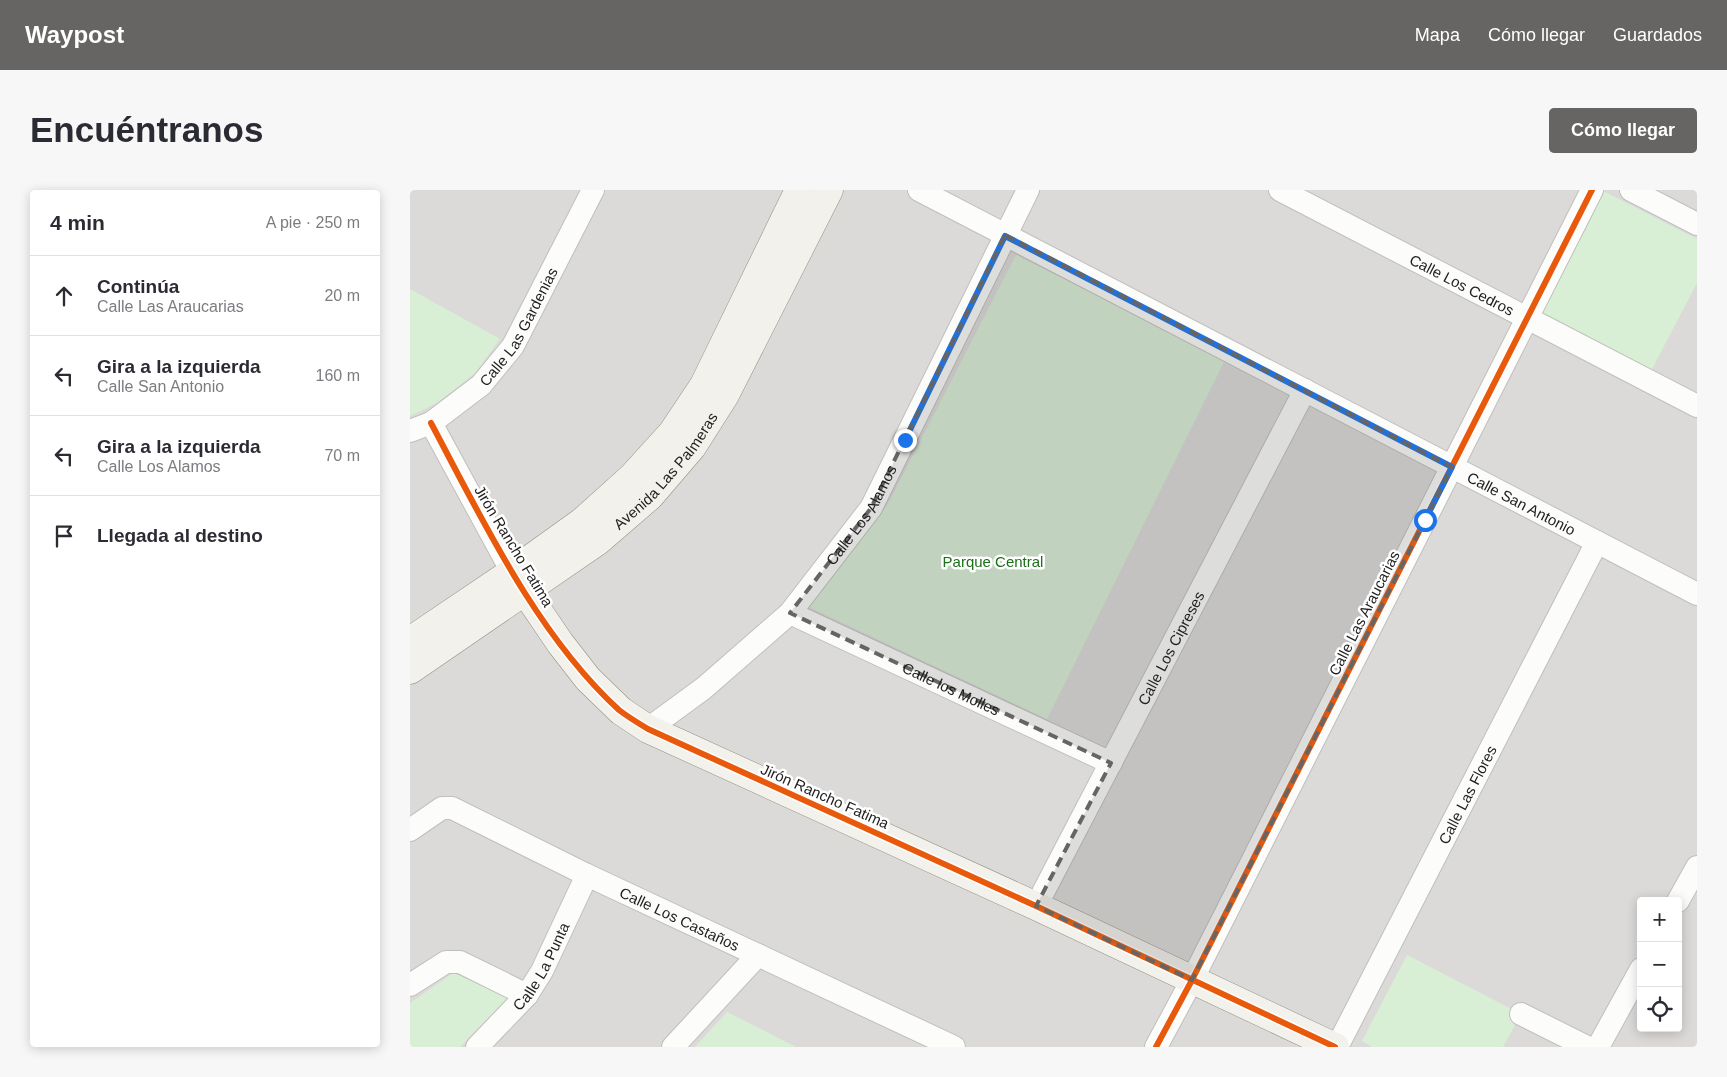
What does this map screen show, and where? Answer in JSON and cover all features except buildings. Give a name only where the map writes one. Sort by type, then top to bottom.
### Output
[{"type":"street","name":"Calle Las Gardenias","points":[[410,431],[431,423],[481,385],[513,346],[593,190]]},
{"type":"street","name":"Avenida Las Palmeras","points":[[410,670],[518,582],[632,477],[672,433],[704,385],[799,190]]},
{"type":"street","name":"Avenida Las Palmeras","points":[[410,641],[423,628],[598,541],[650,496],[692,446],[725,395],[829,190]]},
{"type":"street","name":"Calle San Antonio","points":[[919,190],[1697,594]]},
{"type":"street","name":"Calle Los Alamos","points":[[648,729],[704,688],[790,613],[871,508],[1028,190]]},
{"type":"street","name":"Calle Los Cedros","points":[[1280,190],[1697,406]]},
{"type":"street","name":"Calle Las Araucarias","points":[[1156,1047],[1192,980],[1592,190]]},
{"type":"street","points":[[1631,190],[1697,224]]},
{"type":"street","name":"Calle Los Cipreses","points":[[1036,906],[1304,390]]},
{"type":"street","name":"Jirón Rancho Fatima","points":[[431,423],[518,582],[560,643],[588,679],[621,711],[648,729],[1036,906],[1336,1047]]},
{"type":"street","name":"Calle Las Flores","points":[[1336,1047],[1597,542]]},
{"type":"street","name":"Calle los Molles","points":[[790,613],[1110,763]]},
{"type":"street","name":"Calle Los Castaños","points":[[410,830],[442,808],[452,808],[586,875],[945,1045]]},
{"type":"street","points":[[1680,897],[1697,867]]},
{"type":"street","name":"Calle La Punta","points":[[477,1047],[527,995],[542,971],[586,875]]},
{"type":"street","points":[[673,1047],[758,955]]},
{"type":"street","points":[[410,985],[446,962],[460,962],[527,995]]},
{"type":"street","points":[[1598,1047],[1637,976]]},
{"type":"street","points":[[1521,1014],[1587,1047]]},
{"type":"highlighted area","points":[[1005,235],[1452,467],[1192,980],[1036,906],[1111,763],[790,613],[871,508]]},
{"type":"shaded area","points":[[410,190],[1697,190],[1697,1047],[410,1047]]},
{"type":"green space","points":[[1603,191],[1697,239],[1697,283],[1651,371],[1540,315]]},
{"type":"green space","name":"Parque Central","points":[[1016,255],[1225,360],[1047,719],[809,607],[888,504]]},
{"type":"green space","points":[[410,289],[500,339],[475,373],[437,403],[410,416]]},
{"type":"green space","points":[[1407,955],[1521,1014],[1503,1047],[1372,1047],[1362,1041]]},
{"type":"green space","points":[[453,973],[509,997],[460,1047],[410,1047],[410,1003]]},
{"type":"green space","points":[[727,1012],[796,1047],[695,1047]]},
{"type":"cycle path","points":[[1156,1047],[1192,980],[1592,190]]},
{"type":"cycle path","points":[[431,423],[492,537],[537,612],[562,647],[590,680],[626,715],[648,729],[1036,906],[1335,1047]]},
{"type":"route","points":[[905,440],[1005,236],[1452,467],[1425,520]]}]
